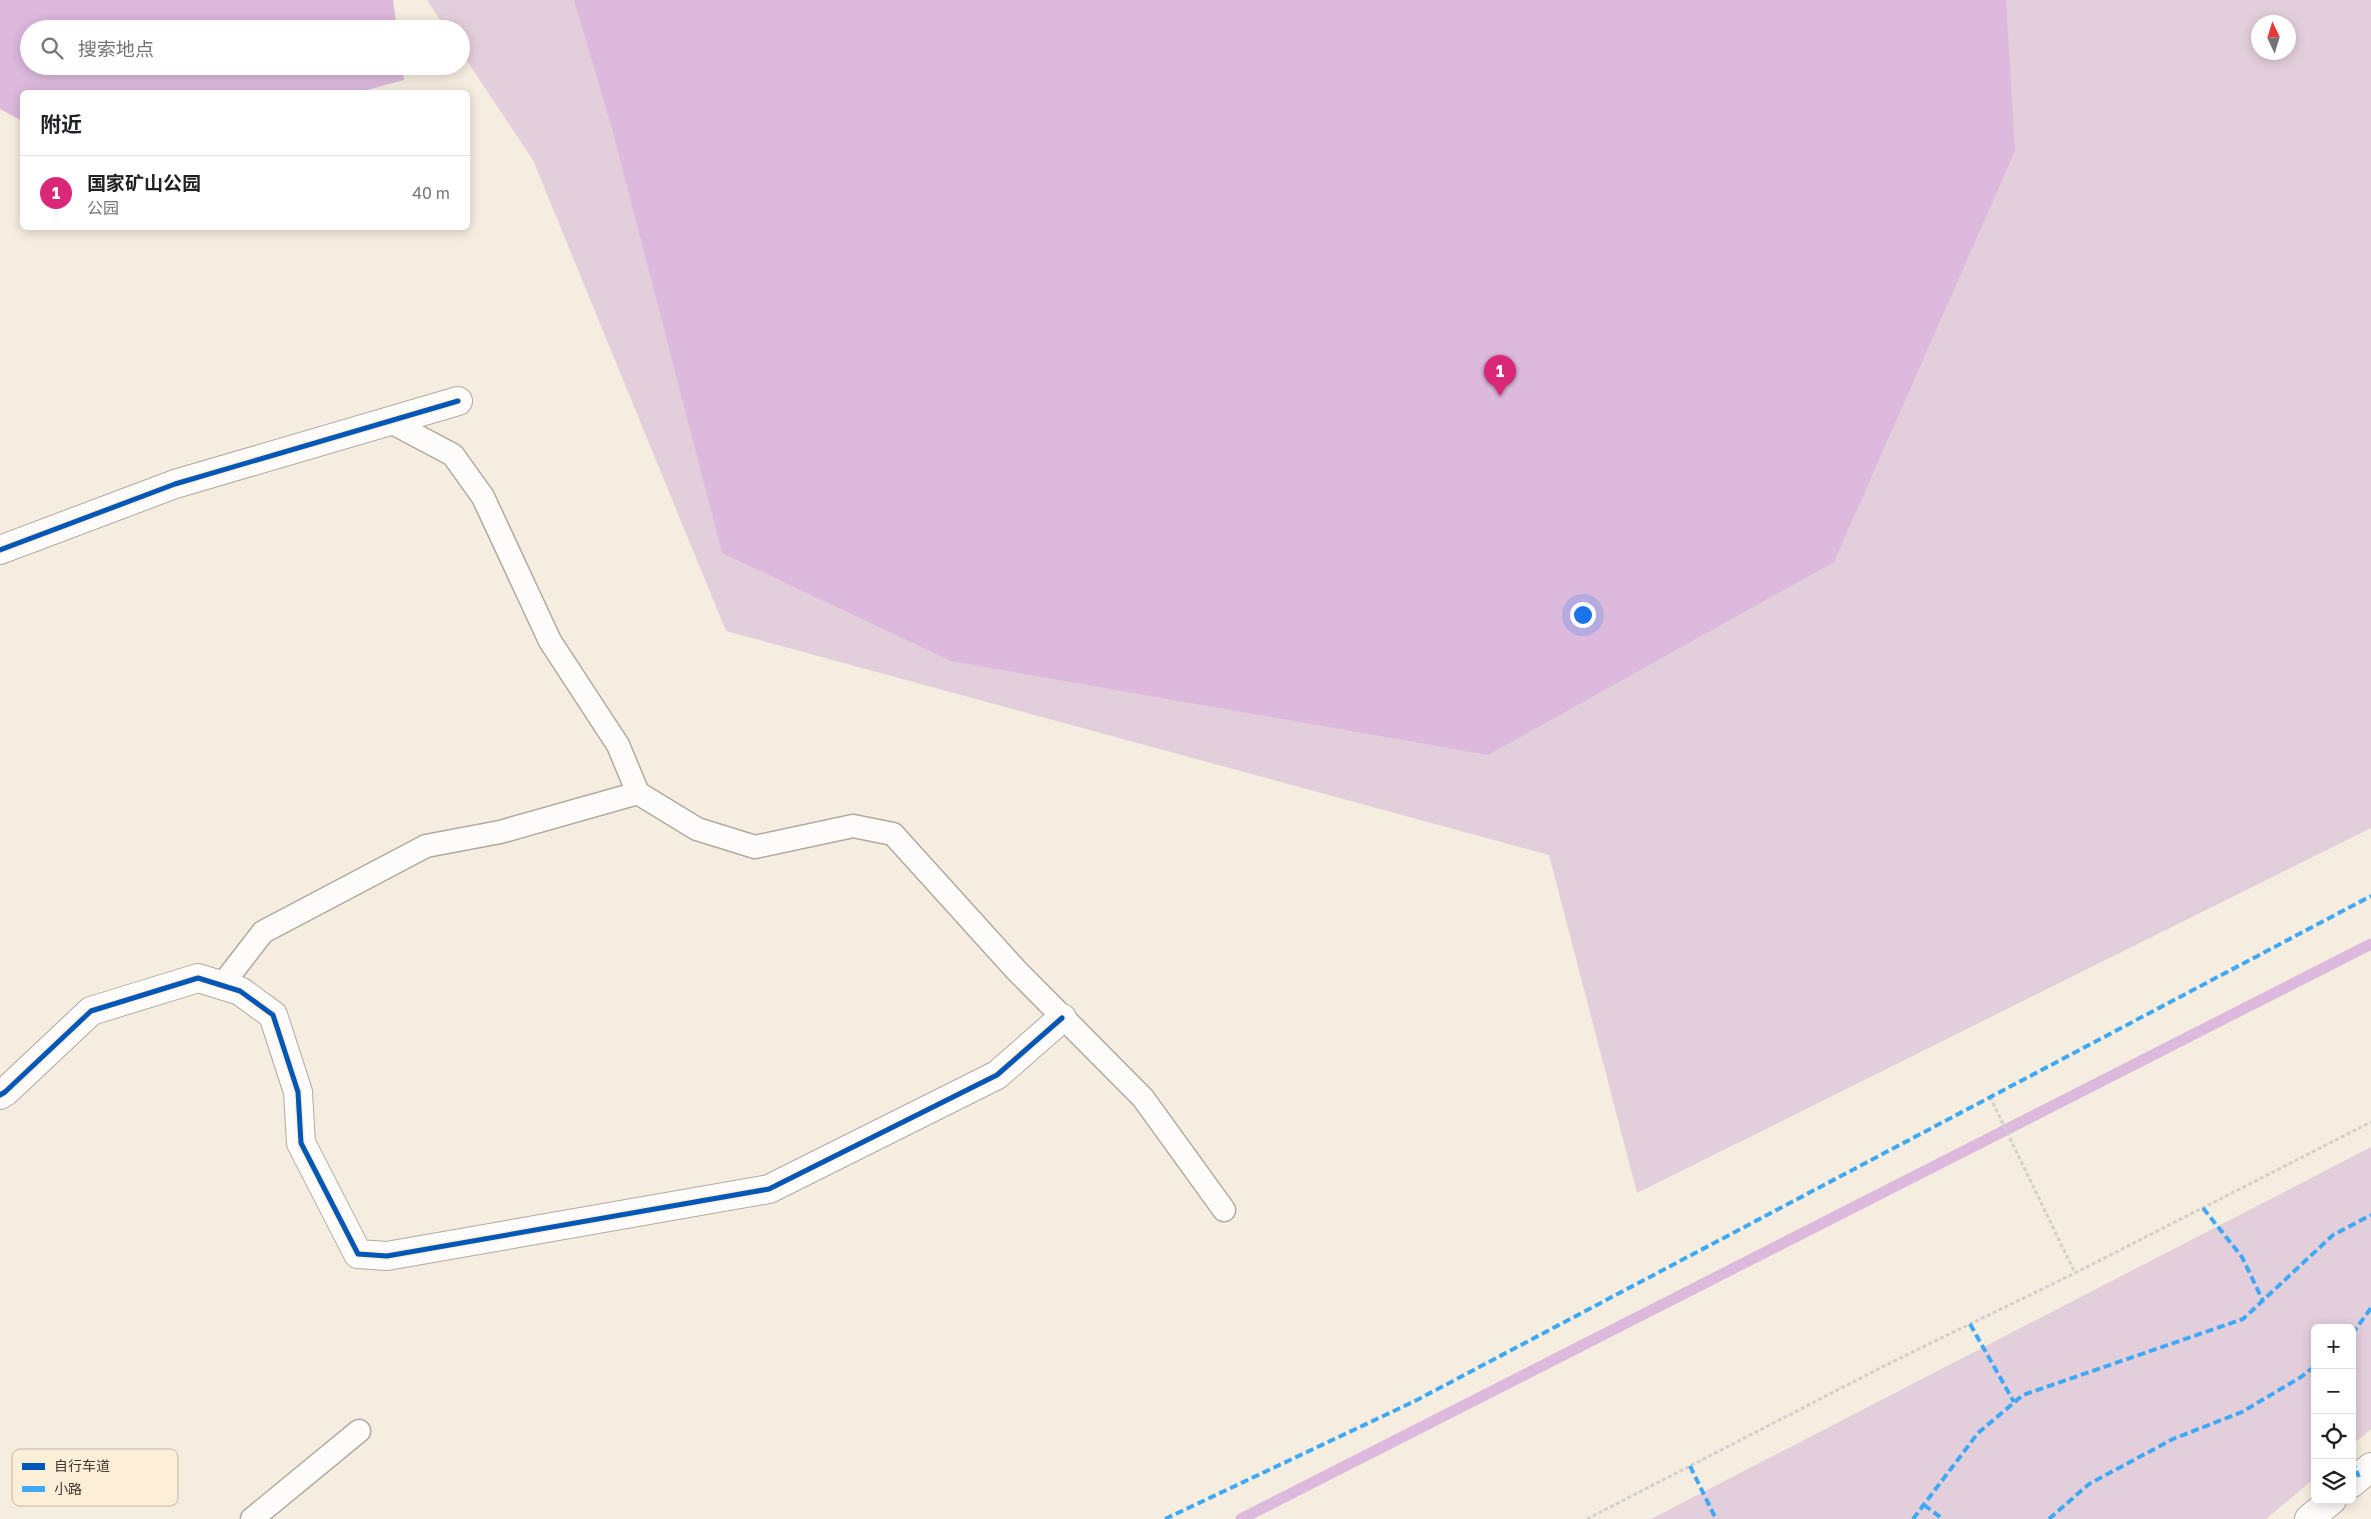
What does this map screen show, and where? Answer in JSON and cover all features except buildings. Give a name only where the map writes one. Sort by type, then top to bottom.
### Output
[{"type":"street","points":[[0,550],[175,484],[458,400]]},
{"type":"street","points":[[0,1095],[91,1011],[198,978],[240,991],[272,1015],[298,1092],[301,1143],[358,1254],[387,1256],[769,1189],[997,1075],[1062,1018]]},
{"type":"street","points":[[2356,1480],[2371,1467]]},
{"type":"street","points":[[2310,1519],[2327,1504]]},
{"type":"lane","points":[[389,421],[453,455],[482,497],[550,641],[618,745],[638,792],[697,829],[755,847],[854,826],[893,834],[1062,1018],[1143,1098],[1224,1210]]},
{"type":"lane","points":[[222,985],[263,932],[426,846],[500,832],[638,792]]},
{"type":"lane","points":[[252,1519],[359,1430]]},
{"type":"path","points":[[1990,1098],[2075,1273]]},
{"type":"path","points":[[1587,1519],[1892,1362],[2075,1273],[2371,1122]]},
{"type":"shaded area","points":[[0,0],[393,0],[396,20],[20,20],[20,75],[403,75],[404,80],[367,90],[20,90],[20,120],[0,109]]},
{"type":"shaded area","points":[[427,0],[2371,0],[2371,828],[1637,1193],[1549,855],[726,631],[533,160],[470,66],[470,20],[440,20]]},
{"type":"shaded area","points":[[574,0],[2006,0],[2015,151],[1834,562],[1488,755],[951,661],[722,553],[613,132]]},
{"type":"shaded area","points":[[2371,1147],[2371,1429],[2356,1442],[2356,1324],[2311,1324],[2311,1481],[2266,1519],[1651,1519]]},
{"type":"waterway","points":[[1241,1519],[2371,944]]},
{"type":"marked path","points":[[1165,1519],[1415,1401],[2371,896]]},
{"type":"marked path","points":[[2203,1208],[2242,1257],[2263,1301]]},
{"type":"marked path","points":[[1913,1519],[1978,1433],[2023,1395],[2243,1319],[2333,1235],[2371,1215]]},
{"type":"marked path","points":[[2356,1329],[2371,1308]]},
{"type":"marked path","points":[[1970,1324],[2014,1402]]},
{"type":"marked path","points":[[2049,1519],[2089,1484],[2173,1439],[2242,1412],[2311,1369]]},
{"type":"marked path","points":[[1690,1466],[1716,1519]]},
{"type":"marked path","points":[[2356,1470],[2359,1477]]},
{"type":"marked path","points":[[1924,1505],[1943,1519]]},
{"type":"cycle path","points":[[0,550],[175,484],[458,401]]},
{"type":"cycle path","points":[[0,1095],[91,1011],[198,978],[240,991],[273,1015],[298,1092],[301,1143],[358,1254],[387,1256],[769,1189],[997,1075],[1062,1018]]},
{"type":"place","name":"国家矿山公园","points":[[1500,396]]}]
